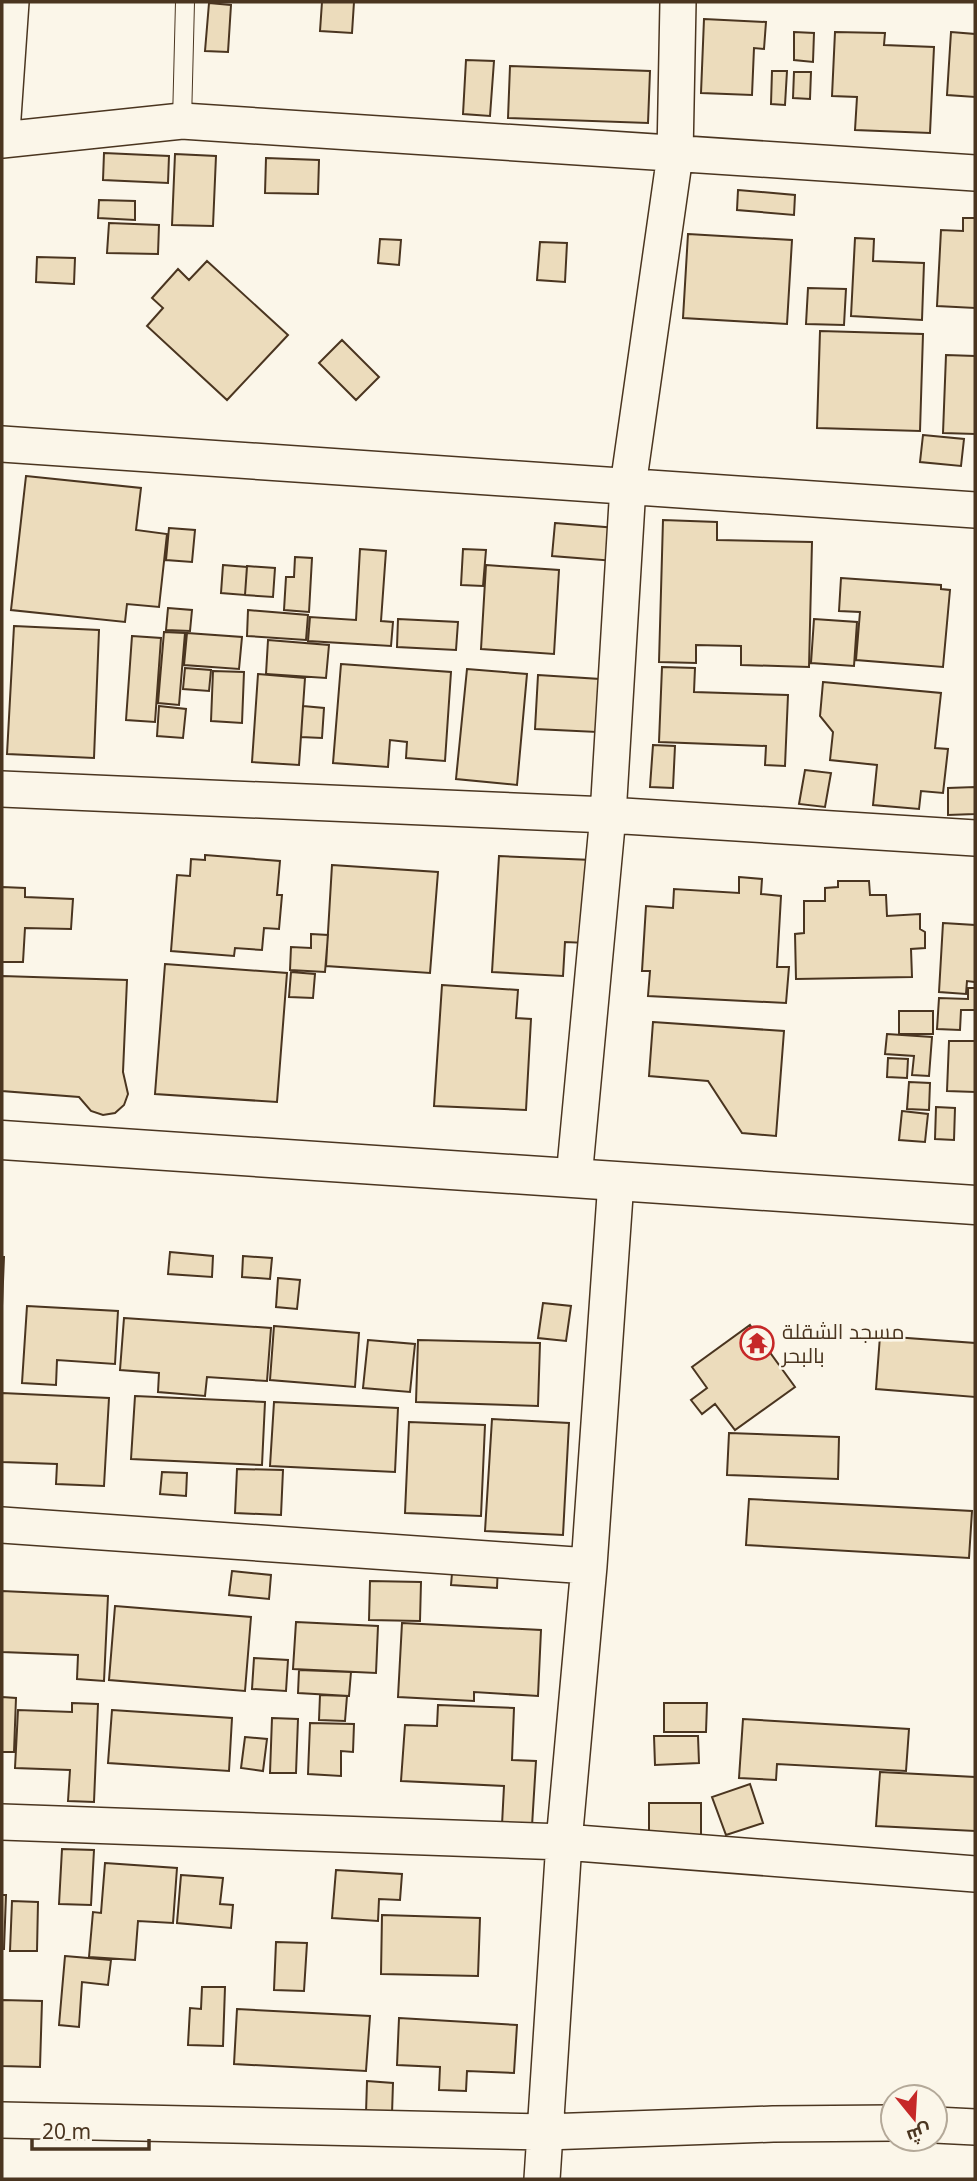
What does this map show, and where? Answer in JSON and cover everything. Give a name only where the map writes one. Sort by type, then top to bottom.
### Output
[{"type":"street","points":[[2,132],[11,2]]},
{"type":"street","points":[[573,1178],[608,815],[628,486],[675,155],[678,2]]},
{"type":"street","points":[[2,140],[182,121],[975,173]]},
{"type":"street","points":[[2,444],[975,510]]},
{"type":"street","points":[[2,789],[608,815],[975,838]]},
{"type":"street","points":[[2,1140],[975,1205]]},
{"type":"street","points":[[542,2179],[564,1842],[589,1566],[616,1181]]},
{"type":"street","points":[[2,1525],[589,1566]]},
{"type":"street","points":[[2,1822],[564,1842],[975,1874]]},
{"type":"street","points":[[2,2120],[546,2132],[879,2123]]},
{"type":"street","points":[[949,2126],[975,2127]]},
{"type":"lane","points":[[182,121],[185,2]]},
{"type":"building","points":[[322,2],[354,2],[352,33],[320,31]]},
{"type":"building","points":[[209,3],[231,5],[228,52],[205,51]]},
{"type":"building","points":[[704,19],[766,22],[764,49],[754,48],[752,95],[701,93]]},
{"type":"building","points":[[794,32],[814,33],[813,62],[794,60]]},
{"type":"building","points":[[835,32],[885,33],[884,45],[934,47],[930,133],[855,130],[857,97],[832,96]]},
{"type":"building","points":[[951,32],[975,34],[975,97],[947,95]]},
{"type":"building","points":[[466,60],[494,61],[490,116],[463,114]]},
{"type":"building","points":[[510,66],[650,71],[648,123],[508,118]]},
{"type":"building","points":[[772,71],[787,71],[785,105],[771,104]]},
{"type":"building","points":[[794,72],[811,72],[810,99],[793,98]]},
{"type":"building","points":[[104,153],[169,156],[168,183],[103,180]]},
{"type":"building","points":[[175,154],[216,156],[213,226],[172,225]]},
{"type":"building","points":[[266,158],[319,160],[318,194],[265,193]]},
{"type":"building","points":[[738,190],[795,195],[794,215],[737,210]]},
{"type":"building","points":[[99,200],[135,201],[135,220],[98,218]]},
{"type":"building","points":[[963,218],[975,218],[975,308],[937,306],[941,230],[963,231]]},
{"type":"building","points":[[109,223],[159,225],[158,254],[107,253]]},
{"type":"building","points":[[688,234],[792,240],[787,324],[683,318]]},
{"type":"building","points":[[855,238],[874,239],[873,261],[924,263],[922,320],[851,316]]},
{"type":"building","points":[[380,239],[401,240],[399,265],[378,263]]},
{"type":"building","points":[[540,242],[567,243],[565,282],[537,280]]},
{"type":"building","points":[[37,257],[75,258],[74,284],[36,282]]},
{"type":"building","points":[[207,261],[288,335],[227,400],[147,326],[163,308],[152,298],[178,269],[189,280]]},
{"type":"building","points":[[808,288],[846,289],[844,325],[806,324]]},
{"type":"building","points":[[820,331],[923,334],[920,431],[817,428]]},
{"type":"building","points":[[342,340],[379,377],[356,400],[319,363]]},
{"type":"building","points":[[946,355],[975,356],[975,434],[943,433]]},
{"type":"building","points":[[923,435],[964,439],[961,466],[920,462]]},
{"type":"building","points":[[26,476],[141,488],[136,530],[167,534],[159,607],[127,604],[125,622],[11,610]]},
{"type":"building","points":[[663,520],[717,522],[717,540],[812,542],[809,667],[741,665],[741,646],[696,645],[696,663],[659,662]]},
{"type":"building","points":[[555,523],[617,528],[615,561],[552,556]]},
{"type":"building","points":[[169,528],[195,530],[192,562],[166,560]]},
{"type":"building","points":[[360,549],[386,551],[381,621],[393,622],[391,646],[308,641],[310,617],[356,620]]},
{"type":"building","points":[[463,549],[486,550],[483,586],[461,585]]},
{"type":"building","points":[[295,557],[312,558],[309,612],[284,610],[286,577],[294,577]]},
{"type":"building","points":[[223,565],[247,567],[245,595],[221,593]]},
{"type":"building","points":[[486,565],[559,570],[554,654],[481,649]]},
{"type":"building","points":[[247,566],[275,568],[273,597],[245,595]]},
{"type":"building","points":[[841,578],[941,585],[941,589],[950,590],[943,667],[856,660],[860,612],[839,611]]},
{"type":"building","points":[[168,608],[192,610],[190,631],[166,630]]},
{"type":"building","points":[[248,610],[308,615],[306,640],[247,636]]},
{"type":"building","points":[[398,619],[458,622],[456,650],[397,647]]},
{"type":"building","points":[[814,619],[857,622],[854,666],[811,663]]},
{"type":"building","points":[[14,626],[99,630],[94,758],[7,754]]},
{"type":"building","points":[[164,632],[185,633],[179,705],[158,703]]},
{"type":"building","points":[[187,633],[242,637],[239,669],[184,665]]},
{"type":"building","points":[[132,636],[161,638],[155,722],[126,720]]},
{"type":"building","points":[[268,640],[329,645],[326,678],[266,674]]},
{"type":"building","points":[[341,664],[451,672],[445,761],[406,758],[407,742],[390,740],[388,767],[333,763]]},
{"type":"building","points":[[662,667],[695,668],[694,692],[788,695],[785,766],[765,765],[766,746],[659,742]]},
{"type":"building","points":[[185,668],[211,670],[209,691],[183,689]]},
{"type":"building","points":[[467,669],[527,674],[517,785],[456,779]]},
{"type":"building","points":[[213,671],[244,672],[242,723],[211,721]]},
{"type":"building","points":[[258,674],[305,678],[299,765],[252,762]]},
{"type":"building","points":[[538,675],[600,679],[597,732],[535,729]]},
{"type":"building","points":[[823,682],[941,693],[935,748],[948,749],[943,793],[921,791],[919,809],[873,805],[877,765],[830,760],[833,732],[820,716]]},
{"type":"building","points":[[159,706],[186,709],[183,738],[157,736]]},
{"type":"building","points":[[303,706],[324,708],[322,738],[301,737]]},
{"type":"building","points":[[653,745],[675,746],[673,788],[650,787]]},
{"type":"building","points":[[805,770],[831,773],[825,807],[799,804]]},
{"type":"building","points":[[975,787],[975,814],[948,815],[948,788]]},
{"type":"building","points":[[205,855],[280,861],[277,895],[282,895],[279,929],[264,928],[262,950],[235,948],[234,956],[171,951],[177,875],[190,876],[191,859],[205,860]]},
{"type":"building","points":[[499,856],[592,860],[587,943],[565,942],[563,976],[492,972]]},
{"type":"building","points":[[332,865],[438,872],[430,973],[326,966]]},
{"type":"building","points":[[739,877],[762,879],[761,894],[781,896],[777,967],[789,967],[786,1003],[648,996],[650,971],[642,971],[646,906],[673,908],[674,889],[739,893]]},
{"type":"building","points":[[838,881],[869,881],[870,895],[886,895],[887,916],[920,914],[920,929],[925,932],[925,948],[911,949],[912,977],[796,979],[795,934],[804,933],[804,901],[825,901],[825,888],[838,887]]},
{"type":"building","points":[[2,887],[25,888],[25,897],[73,899],[71,929],[25,928],[23,962],[2,962]]},
{"type":"building","points":[[943,923],[975,925],[975,982],[967,981],[966,994],[939,992]]},
{"type":"building","points":[[311,934],[328,935],[325,972],[290,970],[291,947],[311,948]]},
{"type":"building","points":[[165,964],[287,973],[277,1102],[155,1094]]},
{"type":"building","points":[[291,972],[315,974],[313,998],[289,997]]},
{"type":"building","points":[[2,976],[127,980],[123,1072],[128,1094],[124,1105],[115,1113],[103,1115],[91,1111],[79,1097],[2,1091]]},
{"type":"building","points":[[442,985],[518,990],[516,1018],[531,1019],[526,1110],[434,1106]]},
{"type":"building","points":[[968,988],[975,988],[975,1010],[961,1010],[960,1030],[937,1029],[939,998],[968,999]]},
{"type":"building","points":[[899,1011],[933,1011],[933,1034],[899,1034]]},
{"type":"building","points":[[653,1022],[784,1031],[776,1136],[742,1133],[708,1081],[649,1076]]},
{"type":"building","points":[[887,1034],[932,1037],[929,1076],[912,1075],[914,1056],[885,1054]]},
{"type":"building","points":[[949,1041],[975,1041],[975,1092],[947,1091]]},
{"type":"building","points":[[888,1058],[908,1059],[907,1078],[887,1077]]},
{"type":"building","points":[[909,1082],[930,1083],[929,1110],[907,1109]]},
{"type":"building","points":[[936,1107],[955,1108],[954,1140],[935,1139]]},
{"type":"building","points":[[902,1111],[928,1114],[925,1142],[899,1140]]},
{"type":"building","points":[[170,1252],[213,1256],[212,1277],[168,1274]]},
{"type":"building","points":[[243,1256],[272,1258],[270,1279],[242,1277]]},
{"type":"building","points":[[2,1257],[4,1257],[2,1306]]},
{"type":"building","points":[[278,1278],[300,1280],[297,1309],[276,1307]]},
{"type":"building","points":[[543,1303],[571,1306],[566,1341],[538,1338]]},
{"type":"building","points":[[27,1306],[118,1311],[115,1364],[57,1360],[56,1385],[22,1383]]},
{"type":"building","points":[[124,1318],[271,1328],[267,1381],[207,1377],[205,1396],[158,1392],[159,1373],[120,1370]]},
{"type":"building","points":[[750,1325],[795,1387],[735,1430],[715,1404],[702,1414],[691,1400],[707,1388],[692,1367]]},
{"type":"building","points":[[274,1326],[359,1333],[355,1387],[270,1380]]},
{"type":"building","points":[[880,1336],[975,1343],[975,1397],[876,1389]]},
{"type":"building","points":[[368,1340],[415,1344],[410,1392],[363,1388]]},
{"type":"building","points":[[418,1340],[540,1343],[538,1406],[416,1402]]},
{"type":"building","points":[[2,1393],[109,1398],[104,1486],[56,1484],[57,1464],[2,1462]]},
{"type":"building","points":[[135,1396],[265,1402],[262,1465],[131,1459]]},
{"type":"building","points":[[274,1402],[398,1408],[395,1472],[270,1466]]},
{"type":"building","points":[[492,1419],[569,1423],[563,1535],[485,1531]]},
{"type":"building","points":[[409,1422],[485,1425],[481,1516],[405,1513]]},
{"type":"building","points":[[729,1433],[839,1437],[838,1479],[727,1475]]},
{"type":"building","points":[[237,1469],[283,1470],[281,1515],[235,1513]]},
{"type":"building","points":[[162,1472],[187,1473],[186,1496],[160,1494]]},
{"type":"building","points":[[749,1499],[972,1511],[969,1558],[746,1545]]},
{"type":"building","points":[[453,1562],[498,1565],[497,1588],[451,1585]]},
{"type":"building","points":[[232,1571],[271,1575],[269,1599],[229,1595]]},
{"type":"building","points":[[370,1581],[421,1582],[420,1621],[369,1620]]},
{"type":"building","points":[[2,1591],[108,1596],[104,1681],[77,1679],[78,1655],[2,1652]]},
{"type":"building","points":[[115,1606],[251,1617],[245,1691],[109,1680]]},
{"type":"building","points":[[296,1622],[378,1626],[376,1673],[293,1669]]},
{"type":"building","points":[[402,1623],[541,1630],[538,1696],[474,1692],[474,1701],[398,1697]]},
{"type":"building","points":[[254,1658],[288,1660],[286,1691],[252,1689]]},
{"type":"building","points":[[299,1670],[351,1672],[349,1696],[298,1693]]},
{"type":"building","points":[[320,1695],[347,1696],[345,1721],[319,1720]]},
{"type":"building","points":[[2,1697],[16,1698],[14,1752],[2,1752]]},
{"type":"building","points":[[72,1703],[98,1704],[94,1802],[68,1801],[70,1770],[15,1768],[18,1710],[72,1712]]},
{"type":"building","points":[[664,1703],[707,1703],[706,1732],[664,1732]]},
{"type":"building","points":[[438,1705],[514,1708],[512,1760],[536,1761],[532,1826],[502,1825],[504,1786],[401,1781],[405,1725],[437,1726]]},
{"type":"building","points":[[112,1710],[232,1718],[229,1771],[108,1763]]},
{"type":"building","points":[[272,1718],[298,1719],[296,1773],[270,1773]]},
{"type":"building","points":[[743,1719],[909,1729],[906,1771],[777,1764],[776,1780],[739,1778]]},
{"type":"building","points":[[310,1723],[354,1724],[353,1752],[341,1751],[341,1776],[308,1774]]},
{"type":"building","points":[[654,1736],[698,1736],[699,1763],[655,1765]]},
{"type":"building","points":[[245,1737],[267,1739],[263,1771],[241,1768]]},
{"type":"building","points":[[880,1772],[975,1777],[975,1831],[876,1826]]},
{"type":"building","points":[[750,1784],[763,1823],[726,1835],[712,1797]]},
{"type":"building","points":[[649,1803],[701,1803],[701,1835],[649,1835]]},
{"type":"building","points":[[62,1849],[94,1850],[91,1905],[59,1904]]},
{"type":"building","points":[[105,1863],[177,1868],[173,1923],[138,1921],[135,1960],[89,1957],[93,1912],[101,1913]]},
{"type":"building","points":[[336,1870],[402,1874],[400,1900],[379,1899],[378,1921],[332,1918]]},
{"type":"building","points":[[181,1875],[223,1878],[220,1904],[233,1905],[231,1928],[177,1923]]},
{"type":"building","points":[[2,1895],[6,1895],[4,1949],[2,1949]]},
{"type":"building","points":[[12,1901],[38,1902],[37,1951],[10,1951]]},
{"type":"building","points":[[382,1915],[480,1918],[478,1976],[381,1974]]},
{"type":"building","points":[[276,1942],[307,1943],[304,1991],[274,1990]]},
{"type":"building","points":[[65,1956],[111,1960],[108,1985],[82,1982],[79,2027],[59,2025]]},
{"type":"building","points":[[202,1987],[225,1987],[223,2046],[188,2045],[190,2008],[201,2009]]},
{"type":"building","points":[[2,2000],[42,2001],[40,2067],[2,2066]]},
{"type":"building","points":[[237,2009],[370,2016],[366,2071],[234,2064]]},
{"type":"building","points":[[399,2018],[517,2025],[514,2073],[467,2071],[466,2091],[439,2090],[440,2067],[397,2065]]},
{"type":"building","points":[[367,2081],[393,2083],[392,2114],[366,2113]]},
{"type":"place","name":"مسجد الشقلة بالبحر","points":[[757,1343]]}]
